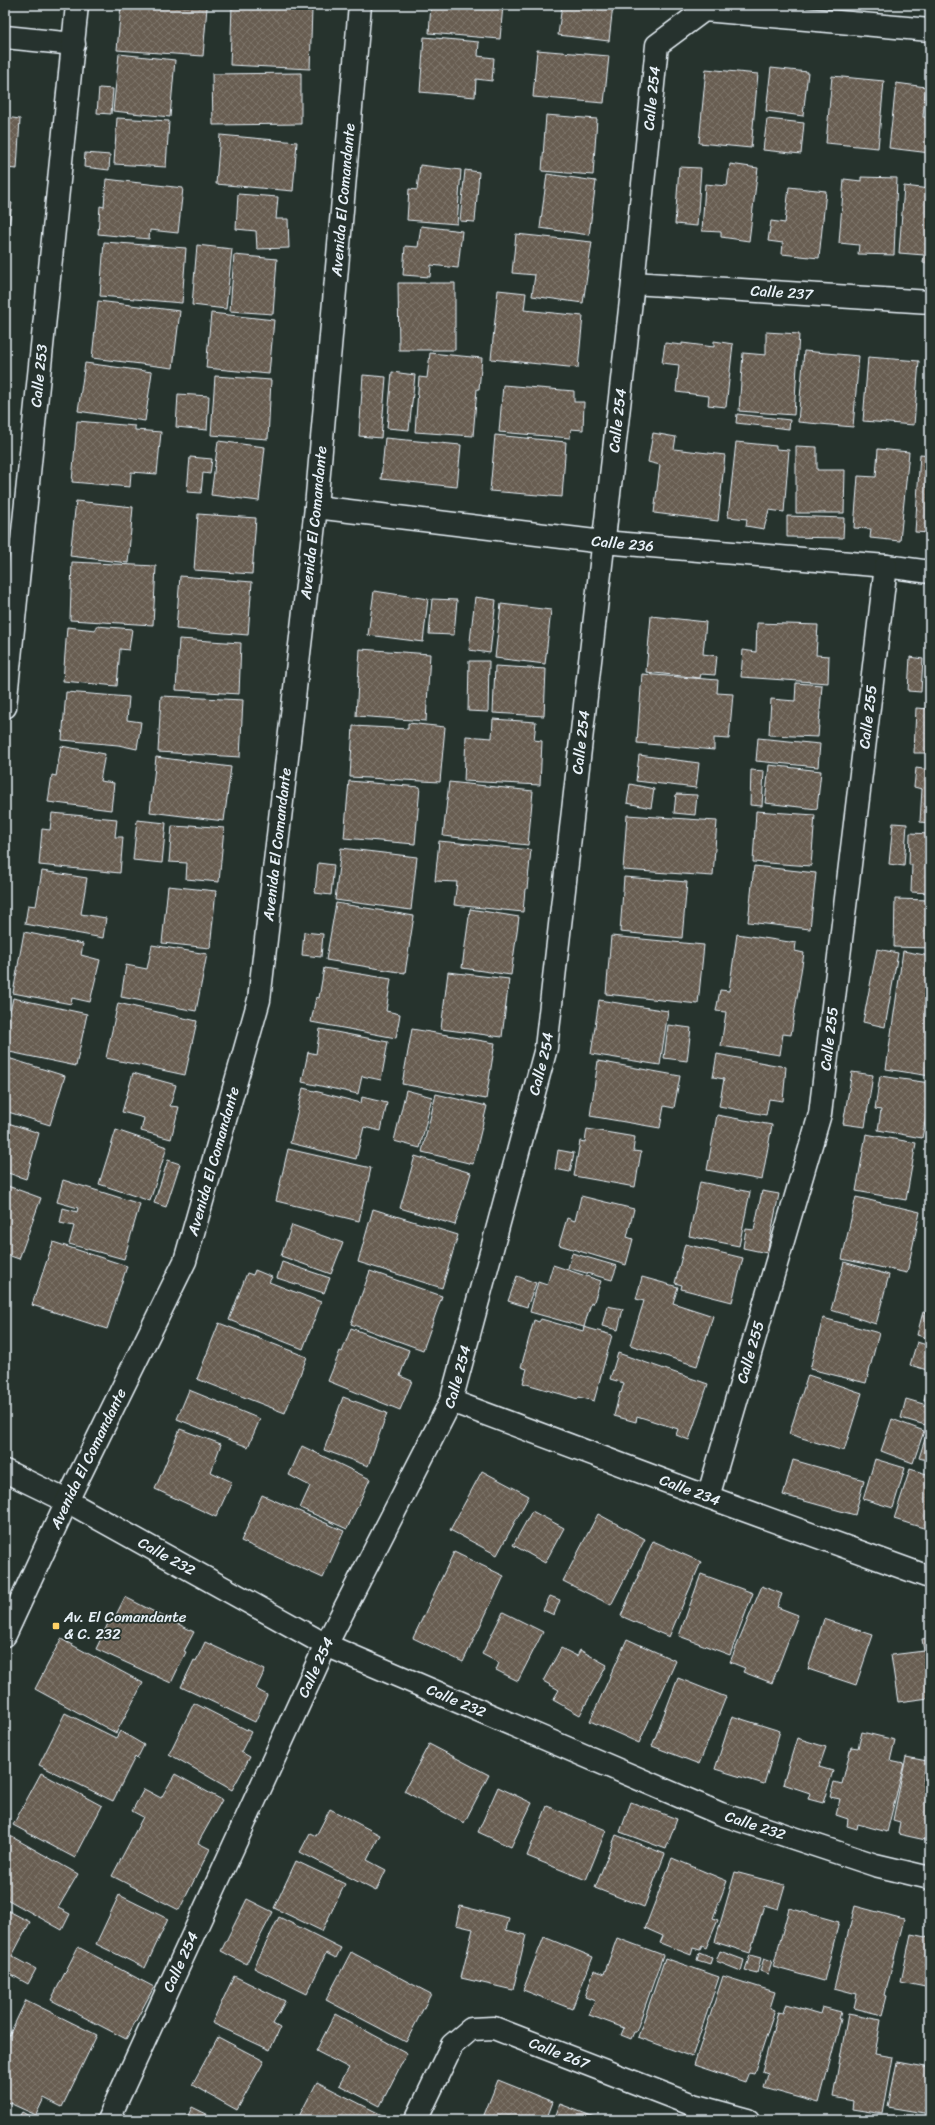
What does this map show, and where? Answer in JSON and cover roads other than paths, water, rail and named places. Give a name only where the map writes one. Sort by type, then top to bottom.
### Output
[{"type":"street","points":[[5,37],[74,44],[77,5]]},
{"type":"street","name":"Avenida El Comandante","points":[[5,1635],[67,1502],[185,1261],[259,1000],[316,507],[360,5]]},
{"type":"street","name":"Calle 254","points":[[108,2120],[326,1645],[451,1400],[546,1048],[633,283],[657,46],[704,10],[930,30]]},
{"type":"street","name":"Calle 253","points":[[5,707],[74,44]]},
{"type":"street","name":"Calle 237","points":[[633,283],[930,302]]},
{"type":"street","name":"Calle 236","points":[[316,507],[603,542],[886,566],[930,572]]},
{"type":"street","name":"Calle 255","points":[[708,1498],[820,1114],[886,566]]},
{"type":"street","name":"Calle 234","points":[[451,1400],[708,1498],[926,1576],[930,1575]]},
{"type":"street","name":"Calle 232","points":[[5,1471],[67,1502],[326,1645],[721,1814],[875,1865],[930,1878]]},
{"type":"street","name":"Calle 267","points":[[416,2120],[452,2045],[471,2029],[494,2028],[694,2105],[748,2120]]},
{"type":"place","name":"Av. El Comandante & C. 232","points":[[56,1626]]}]
